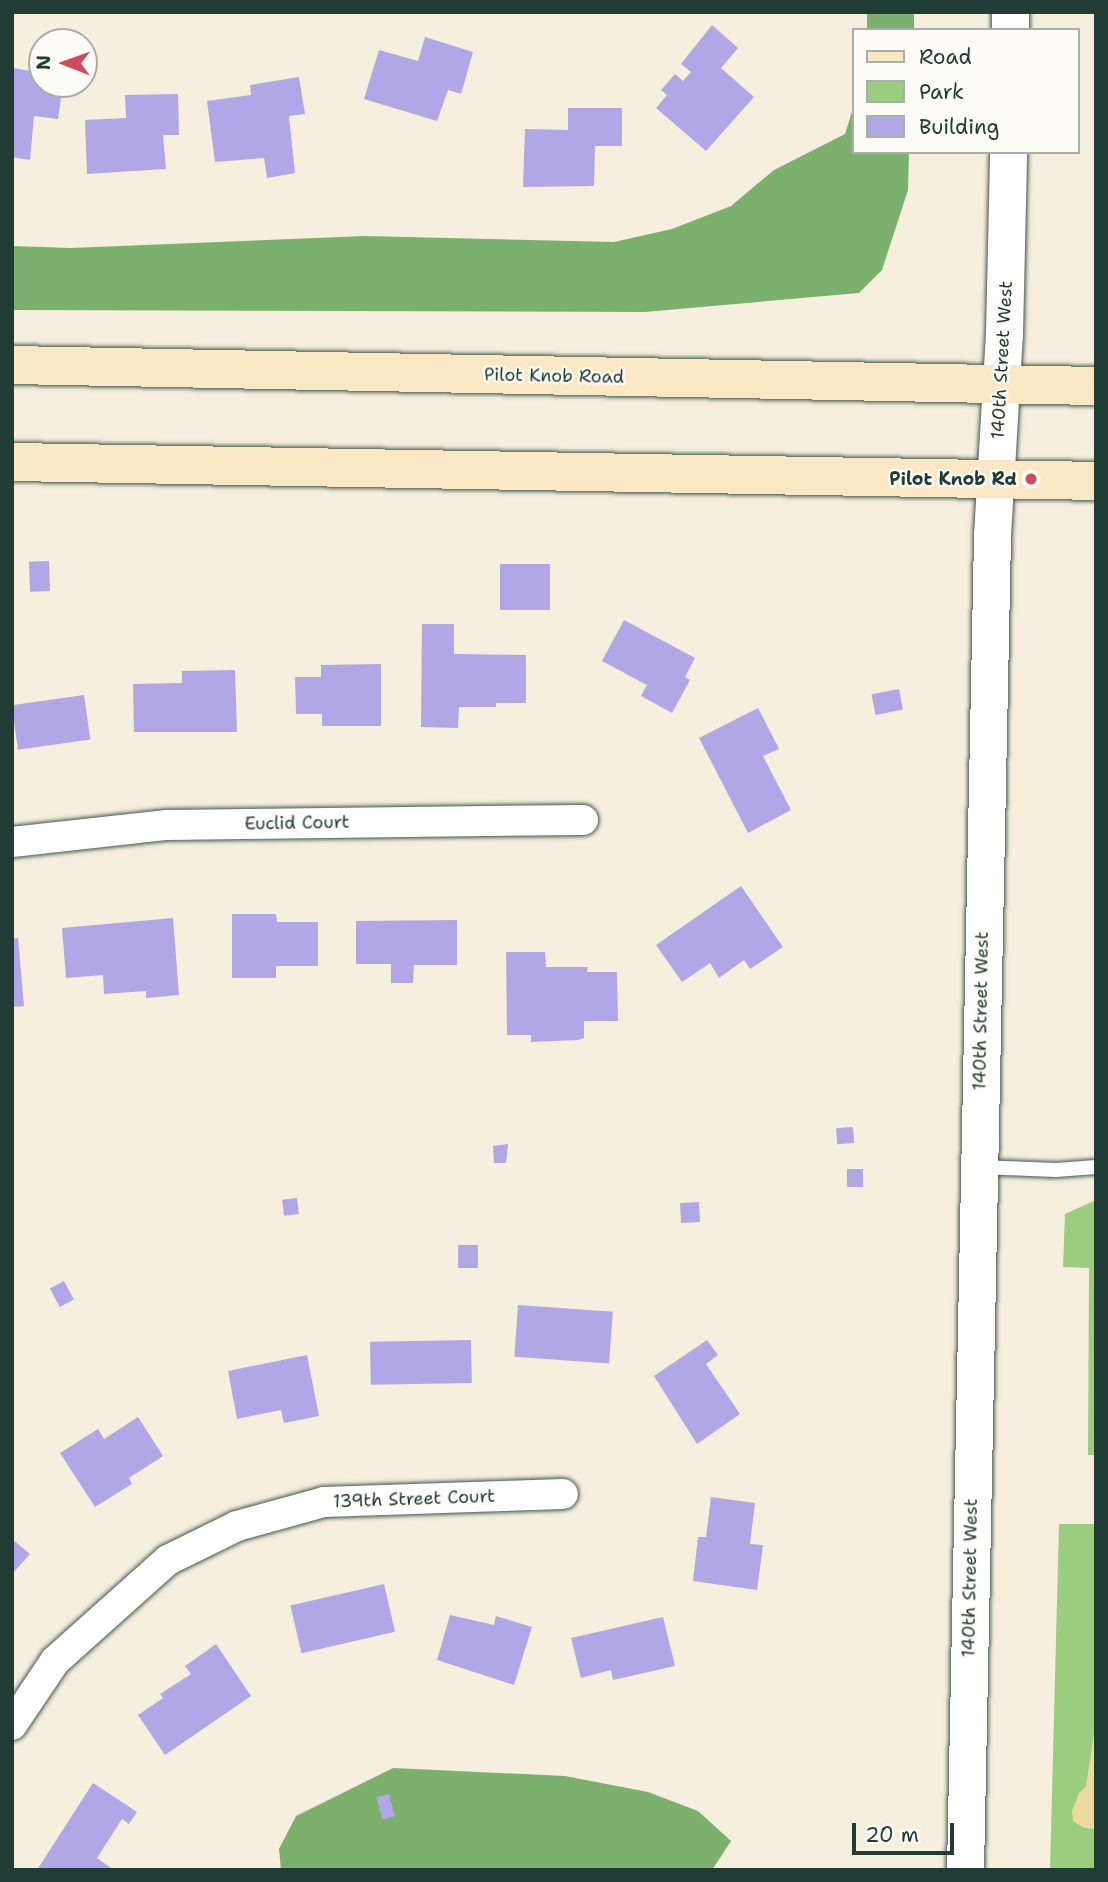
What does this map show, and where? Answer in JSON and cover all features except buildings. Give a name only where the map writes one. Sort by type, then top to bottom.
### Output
[{"type":"main road","name":"Pilot Knob Road","points":[[12,365],[1096,386]]},
{"type":"main road","points":[[12,462],[1096,481]]},
{"type":"street","name":"140th Street West","points":[[965,1870],[978,1167],[996,480],[1002,385],[1008,154]]},
{"type":"street","name":"Euclid Court","points":[[12,842],[167,825],[583,820]]},
{"type":"street","name":"139th Street Court","points":[[12,1724],[55,1661],[168,1560],[237,1527],[324,1502],[563,1494]]},
{"type":"lane","points":[[978,1167],[1056,1170],[1096,1167]]},
{"type":"green space","points":[[867,12],[914,12],[914,28],[867,28]]},
{"type":"green space","points":[[852,111],[852,154],[909,154],[908,190],[882,270],[859,293],[645,312],[12,310],[12,246],[71,248],[365,236],[614,242],[672,229],[731,206],[774,170],[845,134]]},
{"type":"green space","points":[[1096,1200],[1096,1455],[1088,1455],[1089,1268],[1063,1267],[1065,1214]]},
{"type":"green space","points":[[1059,1524],[1096,1524],[1096,1870],[1050,1870]]},
{"type":"green space","points":[[393,1768],[565,1776],[648,1792],[698,1811],[731,1841],[712,1870],[281,1870],[279,1849],[296,1816]]},
{"type":"sand","points":[[1096,1719],[1096,1829],[1084,1828],[1073,1821],[1072,1811],[1079,1793],[1086,1787]]},
{"type":"place","name":"Pilot Knob Rd","points":[[1031,479]]}]
